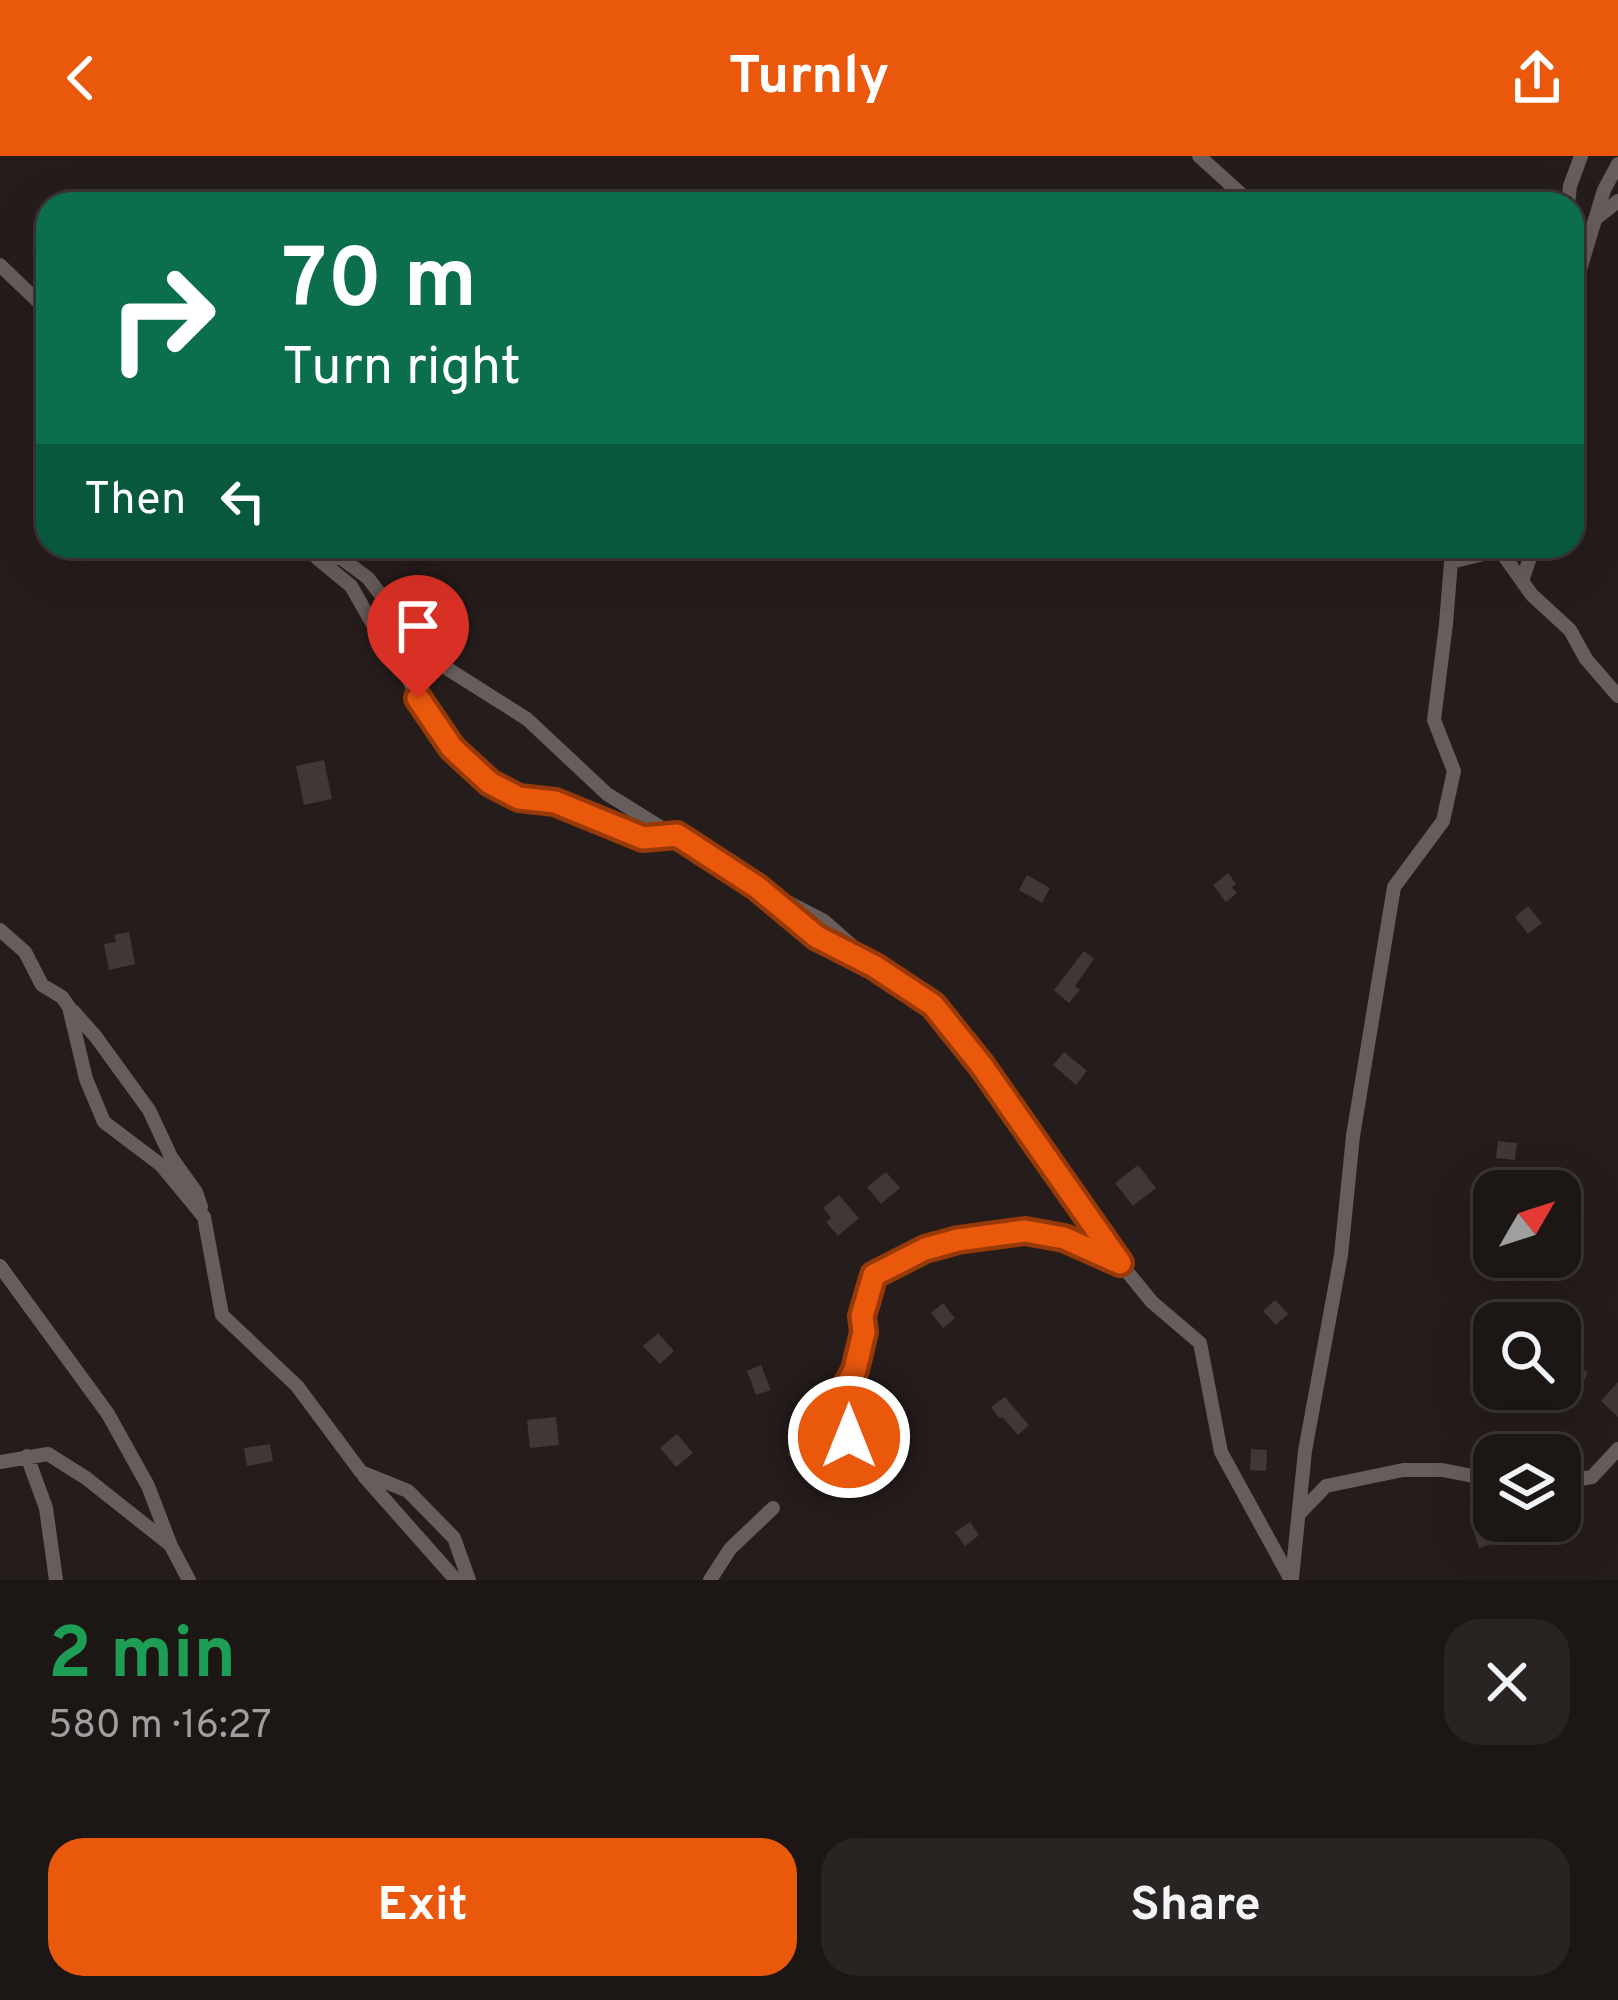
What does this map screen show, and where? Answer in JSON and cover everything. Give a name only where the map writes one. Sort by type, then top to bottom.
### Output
[{"type":"street","points":[[1195,156],[1238,192]]},
{"type":"street","points":[[1571,192],[1581,156]]},
{"type":"street","points":[[1584,256],[1604,190],[1618,164]]},
{"type":"street","points":[[1595,219],[1618,201]]},
{"type":"street","points":[[0,265],[36,300]]},
{"type":"street","points":[[317,558],[351,586],[375,628],[397,652],[418,698],[452,748],[490,783],[519,798],[555,802],[643,838],[677,835]]},
{"type":"street","points":[[341,558],[368,578],[440,664],[527,719],[608,794],[757,887],[817,937],[874,966],[933,1005],[982,1066],[1120,1263],[1152,1302],[1200,1343],[1221,1452],[1292,1580]]},
{"type":"street","points":[[1292,1580],[1305,1451],[1341,1255],[1353,1136],[1394,887],[1443,821],[1454,771],[1433,720],[1452,558]]},
{"type":"street","points":[[1451,562],[1464,558]]},
{"type":"street","points":[[1506,558],[1532,595],[1570,630],[1586,659],[1618,696]]},
{"type":"street","points":[[1522,581],[1530,558]]},
{"type":"street","points":[[0,930],[25,952],[42,985],[62,998],[97,1037],[149,1110],[171,1157],[196,1192],[222,1315],[297,1386],[361,1472],[455,1580]]},
{"type":"street","points":[[70,1006],[86,1079],[104,1122],[161,1165],[204,1217]]},
{"type":"street","points":[[860,1464],[840,1410],[860,1351],[862,1316],[874,1275],[925,1249],[1025,1231],[1064,1238],[1120,1263]]},
{"type":"street","points":[[0,1266],[108,1414],[148,1486],[189,1580]]},
{"type":"street","points":[[1581,1479],[1592,1478],[1618,1449]]},
{"type":"street","points":[[0,1462],[48,1454],[171,1546]]},
{"type":"street","points":[[27,1456],[46,1508],[56,1580]]},
{"type":"street","points":[[1299,1514],[1326,1486],[1403,1470],[1442,1469],[1473,1476]]},
{"type":"street","points":[[361,1472],[408,1491],[454,1538],[469,1580]]},
{"type":"street","points":[[710,1580],[730,1549],[773,1508]]},
{"type":"building","points":[[324,760],[332,799],[304,805],[296,766]]},
{"type":"building","points":[[1228,873],[1237,893],[1226,902],[1213,885]]},
{"type":"building","points":[[1027,875],[1050,888],[1042,903],[1019,890]]},
{"type":"building","points":[[1528,906],[1542,923],[1528,934],[1515,917]]},
{"type":"building","points":[[129,932],[135,964],[109,970],[104,944],[116,942],[114,935]]},
{"type":"building","points":[[1084,951],[1094,959],[1069,1003],[1054,990]]},
{"type":"building","points":[[1064,1052],[1087,1071],[1076,1085],[1053,1065]]},
{"type":"building","points":[[1498,1141],[1517,1143],[1515,1160],[1496,1158]]},
{"type":"building","points":[[1138,1165],[1156,1188],[1133,1206],[1115,1183]]},
{"type":"building","points":[[886,1172],[900,1188],[881,1204],[867,1187]]},
{"type":"building","points":[[839,1195],[859,1218],[838,1236],[826,1222],[831,1218],[823,1208]]},
{"type":"building","points":[[1275,1300],[1288,1314],[1276,1325],[1263,1311]]},
{"type":"building","points":[[943,1303],[955,1318],[943,1328],[931,1313]]},
{"type":"building","points":[[658,1333],[674,1351],[660,1364],[643,1346]]},
{"type":"building","points":[[761,1365],[771,1390],[756,1395],[747,1371]]},
{"type":"building","points":[[1618,1382],[1618,1417],[1601,1401]]},
{"type":"building","points":[[1005,1397],[1029,1425],[1018,1435],[991,1407]]},
{"type":"building","points":[[556,1417],[559,1445],[530,1448],[527,1420]]},
{"type":"building","points":[[677,1434],[693,1453],[676,1467],[660,1448]]},
{"type":"building","points":[[802,1440],[816,1456],[801,1470],[787,1454]]},
{"type":"building","points":[[270,1444],[273,1461],[247,1466],[244,1448]]},
{"type":"building","points":[[1251,1449],[1267,1450],[1266,1471],[1250,1470]]},
{"type":"building","points":[[970,1522],[979,1535],[965,1546],[955,1532]]},
{"type":"route","points":[[418,698],[452,748],[490,783],[519,798],[555,802],[643,838],[677,835],[757,887],[817,937],[874,966],[933,1005],[982,1066],[1120,1263],[1064,1238],[1025,1231],[925,1249],[874,1275],[862,1316],[864,1332],[855,1370],[842,1394],[840,1410],[849,1437]]}]
